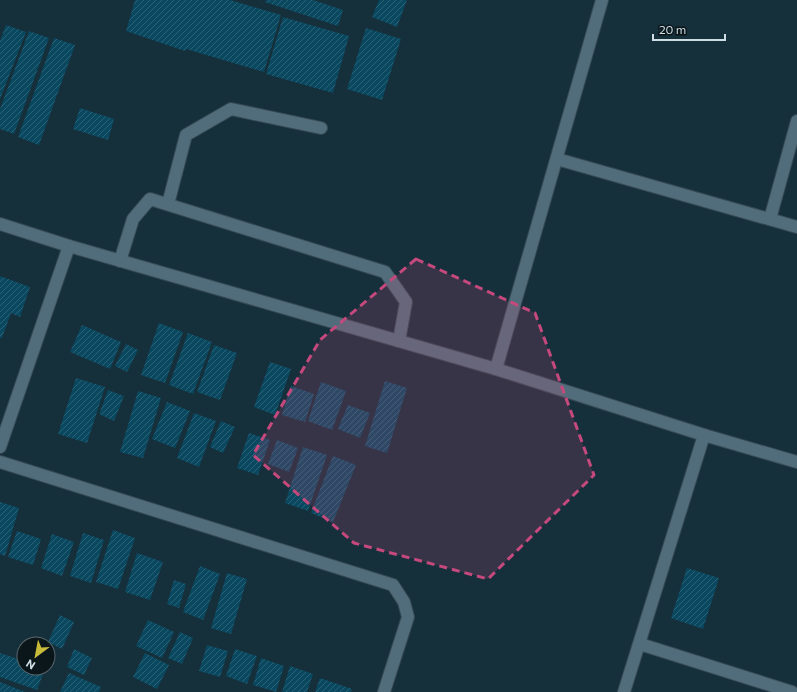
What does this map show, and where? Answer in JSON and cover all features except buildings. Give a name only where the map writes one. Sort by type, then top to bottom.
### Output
[{"type":"street","points":[[496,369],[602,0]]},
{"type":"street","points":[[168,204],[186,135],[232,110],[321,128]]},
{"type":"street","points":[[770,219],[797,121]]},
{"type":"street","points":[[557,159],[797,227]]},
{"type":"street","points":[[120,261],[133,219],[150,199],[168,204],[385,272],[406,302],[399,341]]},
{"type":"street","points":[[0,224],[120,261],[496,369],[704,435],[797,462]]},
{"type":"street","points":[[0,447],[69,246]]},
{"type":"street","points":[[624,692],[704,435]]},
{"type":"street","points":[[0,462],[393,585],[404,602],[408,617],[384,692]]},
{"type":"street","points":[[640,644],[792,692]]},
{"type":"highlighted area","points":[[416,259],[535,313],[594,475],[488,579],[354,543],[253,455],[320,340]]}]
